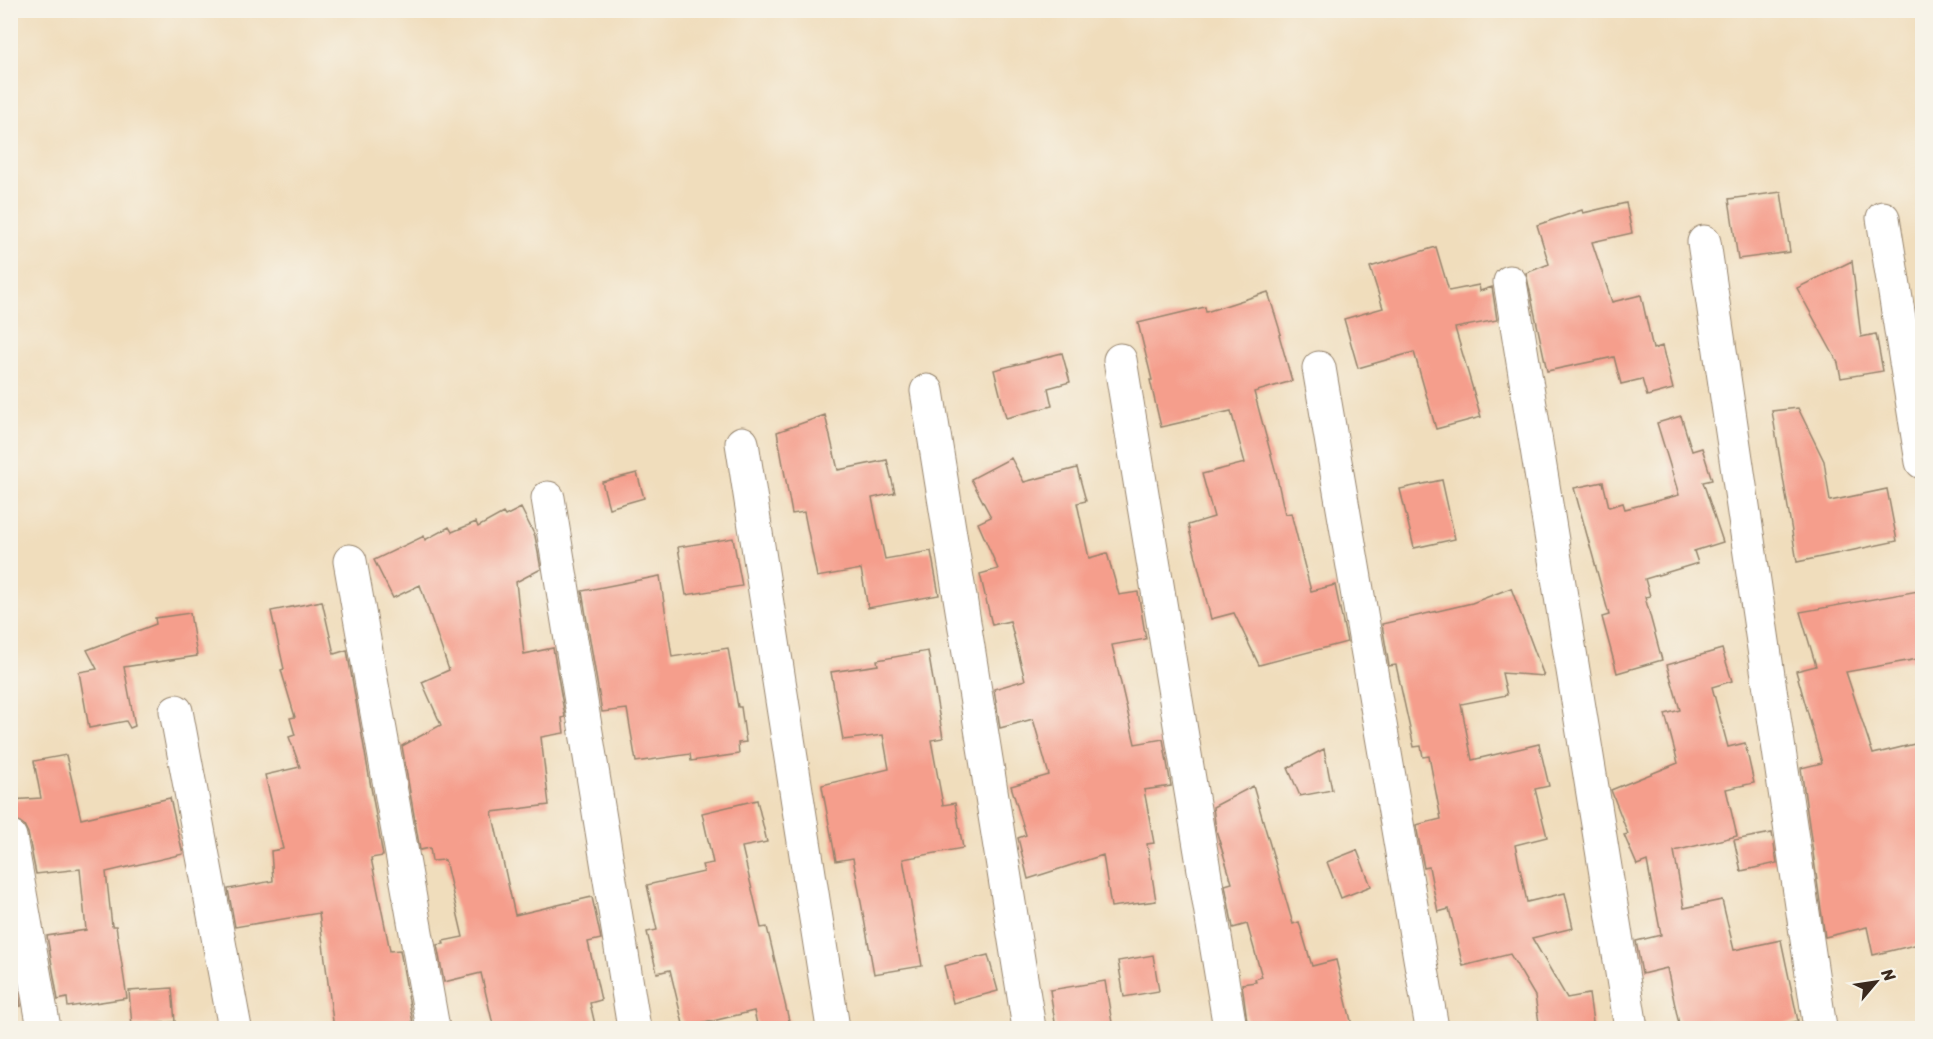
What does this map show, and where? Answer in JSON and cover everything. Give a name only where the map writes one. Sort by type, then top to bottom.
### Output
[{"type":"street","points":[[1883,219],[1923,462]]},
{"type":"street","points":[[1704,242],[1820,1029]]},
{"type":"street","points":[[1510,282],[1630,1029]]},
{"type":"street","points":[[1120,360],[1230,1029]]},
{"type":"street","points":[[1319,368],[1432,1029]]},
{"type":"street","points":[[927,391],[1029,1029]]},
{"type":"street","points":[[742,443],[833,1029]]},
{"type":"street","points":[[548,498],[634,1029]]},
{"type":"street","points":[[350,561],[433,1029]]},
{"type":"street","points":[[176,711],[235,1029]]},
{"type":"street","points":[[10,837],[44,1029]]},
{"type":"building","points":[[1781,192],[1790,252],[1738,259],[1729,199]]},
{"type":"building","points":[[1626,203],[1632,233],[1592,242],[1612,302],[1641,295],[1653,349],[1662,346],[1673,389],[1647,396],[1642,379],[1621,384],[1614,357],[1547,371],[1526,273],[1549,264],[1537,225],[1582,210],[1583,213]]},
{"type":"building","points":[[1436,247],[1449,291],[1479,285],[1480,291],[1492,287],[1497,320],[1455,328],[1481,417],[1436,429],[1414,352],[1358,368],[1344,319],[1383,308],[1370,267]]},
{"type":"building","points":[[1852,261],[1861,337],[1876,334],[1883,371],[1841,378],[1838,363],[1797,288]]},
{"type":"building","points":[[1268,292],[1292,381],[1254,392],[1285,514],[1291,513],[1311,591],[1335,585],[1347,642],[1259,665],[1234,613],[1211,619],[1188,525],[1214,517],[1202,474],[1245,463],[1231,411],[1161,427],[1138,323],[1205,307],[1206,312]]},
{"type":"building","points":[[1062,353],[1070,382],[1048,388],[1052,406],[1006,418],[994,370]]},
{"type":"building","points":[[1798,408],[1824,461],[1830,501],[1887,489],[1897,541],[1797,562],[1772,411]]},
{"type":"building","points":[[825,415],[838,470],[887,460],[895,493],[872,498],[885,559],[931,551],[939,595],[868,608],[861,569],[817,577],[804,512],[792,514],[777,432]]},
{"type":"building","points":[[1681,416],[1692,451],[1702,448],[1712,480],[1703,482],[1723,542],[1694,551],[1698,563],[1645,579],[1650,596],[1645,597],[1662,660],[1617,673],[1602,617],[1609,615],[1574,488],[1603,482],[1609,507],[1623,503],[1625,509],[1679,495],[1657,423]]},
{"type":"building","points":[[1011,458],[1024,482],[1077,468],[1086,501],[1077,503],[1089,558],[1107,553],[1119,595],[1138,592],[1146,639],[1112,645],[1135,744],[1163,739],[1171,786],[1144,790],[1154,843],[1147,844],[1156,901],[1111,907],[1103,855],[1028,879],[1018,838],[1026,835],[1011,786],[1049,775],[1033,719],[1000,728],[994,689],[1025,680],[1010,621],[992,625],[980,574],[998,569],[978,523],[991,517],[971,479]]},
{"type":"building","points":[[637,473],[644,498],[609,508],[602,482]]},
{"type":"building","points":[[1442,480],[1455,539],[1414,548],[1400,489]]},
{"type":"building","points":[[521,508],[535,536],[541,569],[516,582],[524,654],[553,648],[565,717],[562,718],[564,733],[541,737],[549,805],[492,812],[515,915],[592,897],[601,939],[588,942],[601,1000],[590,1003],[596,1029],[494,1029],[481,973],[444,982],[437,945],[444,944],[443,941],[463,937],[445,860],[432,861],[430,848],[420,850],[402,746],[441,725],[422,682],[449,670],[420,585],[393,598],[374,560],[424,536],[425,540],[449,527],[452,532],[476,522],[478,527],[503,513],[505,516]]},
{"type":"building","points":[[733,538],[742,586],[686,595],[678,547]]},
{"type":"building","points":[[660,576],[672,657],[728,648],[746,742],[738,743],[739,754],[691,761],[690,754],[636,762],[627,709],[602,712],[582,591]]},
{"type":"building","points":[[1511,588],[1544,676],[1502,673],[1507,695],[1461,704],[1472,760],[1539,744],[1549,786],[1535,789],[1547,837],[1515,845],[1527,902],[1565,893],[1573,928],[1532,938],[1567,998],[1589,994],[1594,1029],[1540,1029],[1535,996],[1510,954],[1463,966],[1449,909],[1438,912],[1429,867],[1424,868],[1416,825],[1441,819],[1429,756],[1423,757],[1421,746],[1414,747],[1396,665],[1389,666],[1382,624],[1472,603]]},
{"type":"building","points":[[1918,591],[1923,617],[1923,658],[1846,672],[1873,754],[1923,742],[1923,943],[1873,955],[1867,927],[1825,937],[1801,768],[1822,763],[1796,671],[1816,666],[1800,612]]},
{"type":"building","points":[[322,601],[334,654],[347,650],[383,856],[371,858],[390,951],[400,950],[414,1029],[334,1029],[319,913],[235,927],[228,889],[273,881],[271,851],[283,849],[265,775],[300,767],[289,737],[295,735],[290,718],[295,717],[281,670],[284,669],[271,611]]},
{"type":"building","points":[[190,613],[197,656],[124,667],[135,726],[130,728],[126,721],[89,728],[79,672],[97,669],[87,650],[156,624],[155,618]]},
{"type":"building","points":[[1722,649],[1732,681],[1712,687],[1728,747],[1745,743],[1754,783],[1726,789],[1737,836],[1674,851],[1684,908],[1722,900],[1734,950],[1781,940],[1798,1021],[1761,1029],[1680,1029],[1667,968],[1642,974],[1636,941],[1661,935],[1647,861],[1637,865],[1624,835],[1628,834],[1611,790],[1678,763],[1665,714],[1680,710],[1667,665]]},
{"type":"building","points":[[928,651],[943,738],[931,740],[943,805],[955,803],[963,848],[903,859],[922,966],[874,974],[853,858],[836,861],[822,785],[889,769],[883,735],[843,740],[831,672],[878,665],[877,660]]},
{"type":"building","points":[[1324,749],[1332,790],[1300,796],[1288,768]]},
{"type":"building","points":[[66,755],[81,819],[170,798],[183,854],[106,872],[112,926],[116,926],[127,998],[68,1007],[67,998],[58,1000],[47,936],[86,930],[80,869],[36,874],[28,833],[24,825],[17,820],[10,819],[10,800],[41,798],[34,761]]},
{"type":"building","points":[[1253,786],[1293,924],[1299,922],[1312,966],[1336,960],[1353,1029],[1248,1029],[1242,984],[1256,982],[1255,979],[1262,977],[1247,924],[1233,928],[1225,885],[1232,883],[1216,830],[1213,807]]},
{"type":"building","points":[[757,800],[767,842],[742,847],[761,928],[767,927],[791,1029],[758,1029],[754,1011],[684,1028],[670,970],[657,973],[647,932],[657,930],[647,885],[704,872],[702,865],[713,863],[702,813]]},
{"type":"building","points":[[1772,833],[1777,863],[1741,871],[1734,840]]},
{"type":"building","points":[[1357,850],[1371,886],[1341,898],[1327,862]]},
{"type":"building","points":[[10,947],[21,1006],[10,1007]]},
{"type":"building","points":[[988,955],[998,991],[953,1003],[944,966]]},
{"type":"building","points":[[1153,955],[1159,991],[1124,997],[1118,961]]},
{"type":"building","points":[[1105,981],[1113,1029],[1056,1029],[1050,990]]},
{"type":"building","points":[[172,988],[175,1022],[132,1026],[129,991]]}]
